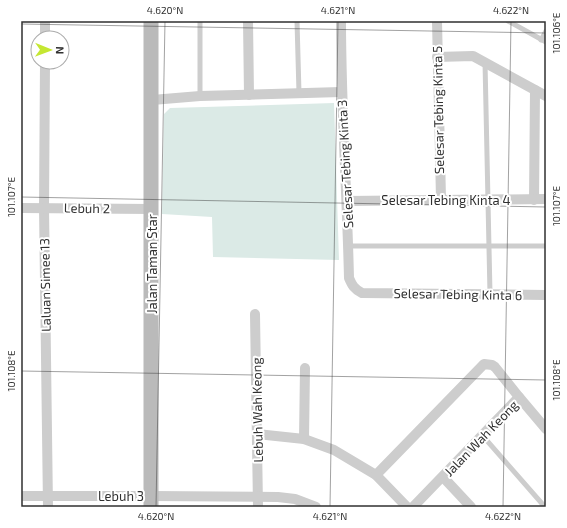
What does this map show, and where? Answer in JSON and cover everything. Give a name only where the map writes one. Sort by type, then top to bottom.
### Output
[{"type":"street","name":"Jalan Taman Star","points":[[151,21],[151,501]]},
{"type":"street","points":[[248,21],[249,95]]},
{"type":"street","name":"Selesar Tebing Kinta 3","points":[[341,21],[341,92],[347,201],[349,278],[356,290],[362,293],[370,293]]},
{"type":"street","name":"Selesar Tebing Kinta 5","points":[[437,21],[440,200]]},
{"type":"street","points":[[437,57],[473,56],[546,96]]},
{"type":"street","name":"Laluan Simee 13","points":[[45,70],[44,208],[48,507]]},
{"type":"street","points":[[534,200],[535,90]]},
{"type":"street","points":[[152,100],[200,96],[341,92]]},
{"type":"street","name":"Selesar Tebing Kinta 4","points":[[347,201],[546,199]]},
{"type":"street","name":"Lebuh 2","points":[[21,208],[152,209]]},
{"type":"street","name":"Selesar Tebing Kinta 6","points":[[370,293],[546,296]]},
{"type":"street","name":"Lebuh Wah Keong","points":[[256,314],[258,502]]},
{"type":"street","points":[[376,475],[484,364],[495,367],[519,397]]},
{"type":"street","points":[[304,439],[305,368]]},
{"type":"street","name":"Jalan Wah Keong","points":[[414,507],[519,397],[546,429]]},
{"type":"street","points":[[257,434],[304,439],[334,450],[376,475],[406,507]]},
{"type":"street","points":[[443,477],[471,507]]},
{"type":"street","name":"Lebuh 3","points":[[21,496],[151,501],[258,502],[295,498],[316,507]]},
{"type":"lane","points":[[200,21],[200,96]]},
{"type":"lane","points":[[297,21],[299,93]]},
{"type":"lane","points":[[508,21],[544,41],[546,31]]},
{"type":"lane","points":[[485,62],[490,294]]},
{"type":"lane","points":[[348,246],[546,246]]},
{"type":"lane","points":[[482,435],[545,507]]},
{"type":"shaded area","points":[[334,103],[339,260],[213,257],[212,217],[162,214],[164,114],[170,108]]}]
